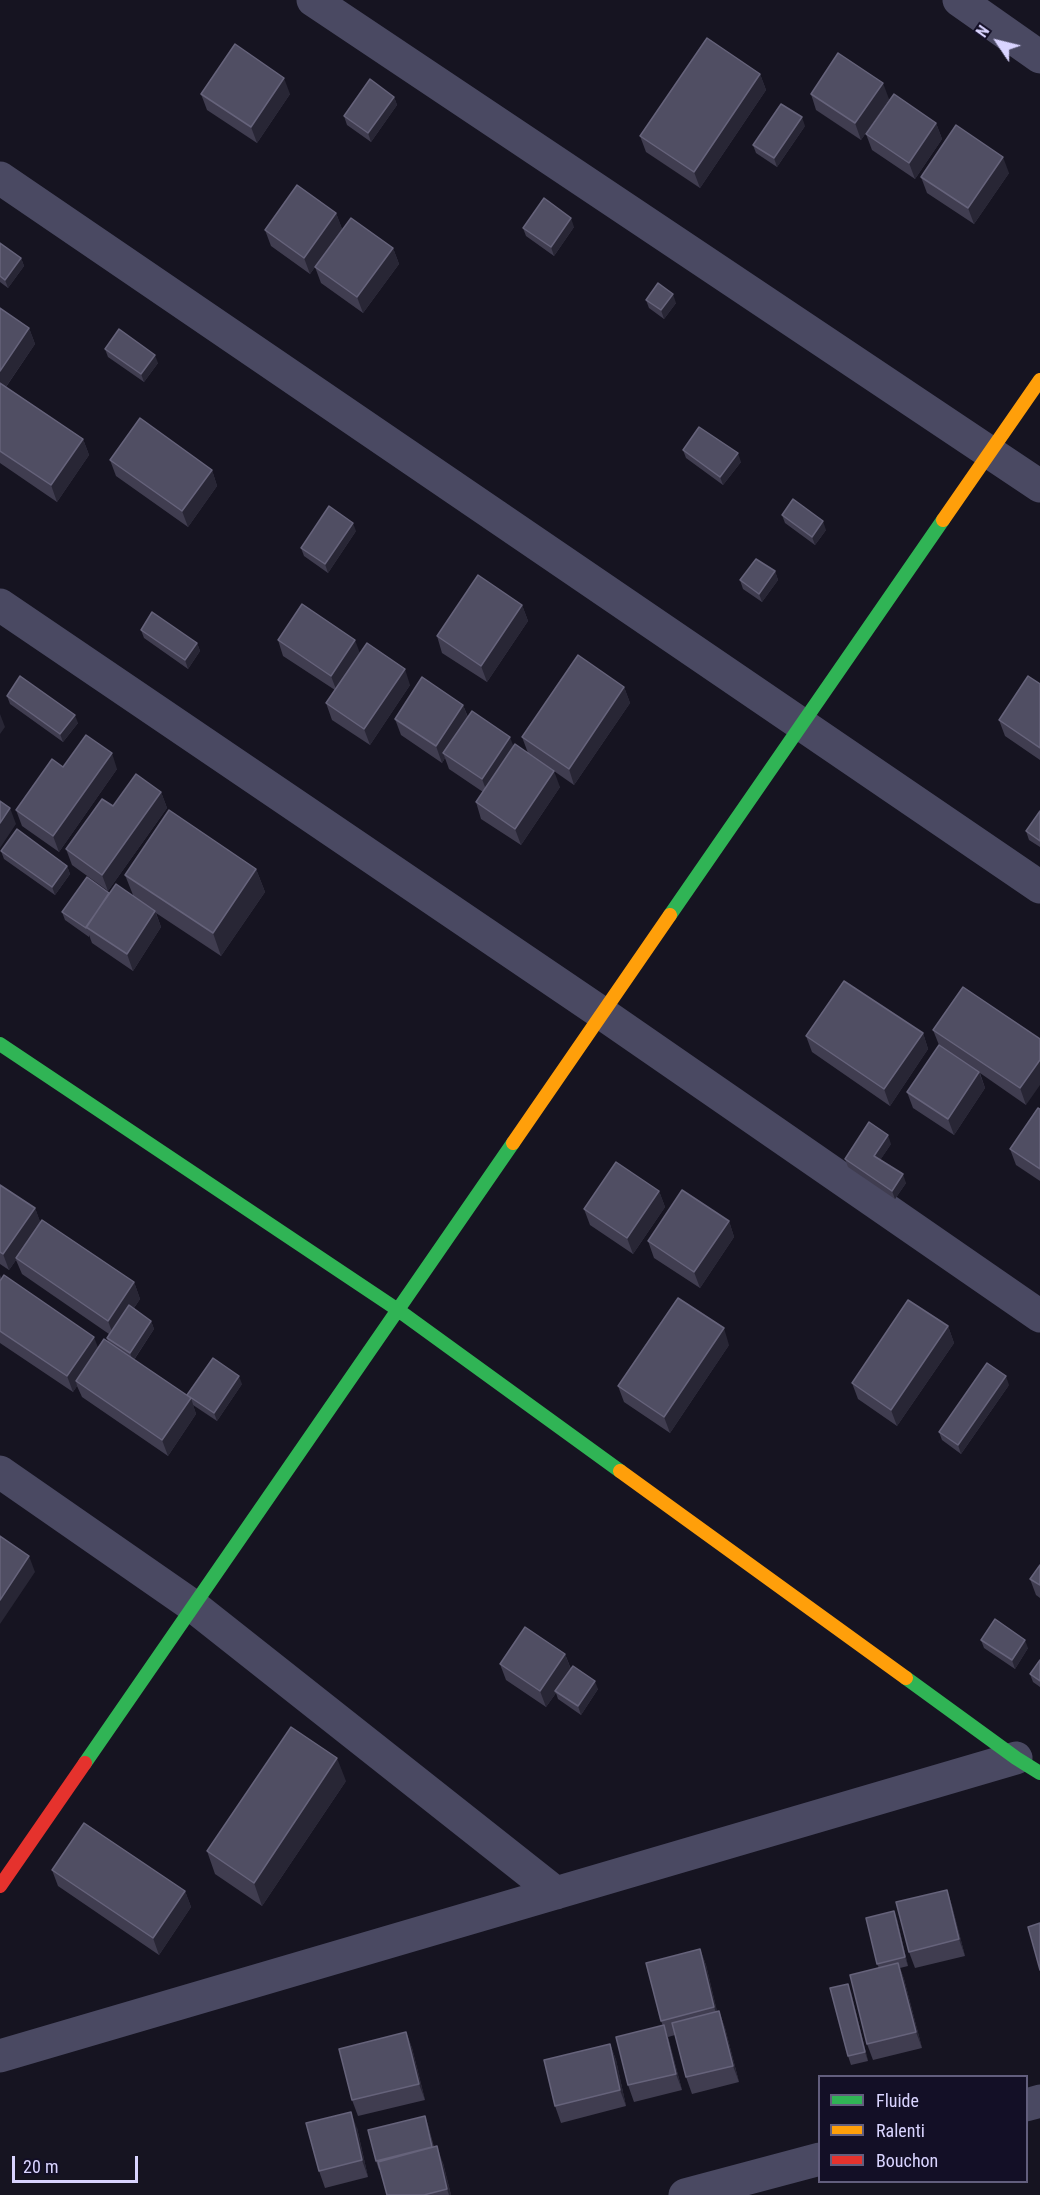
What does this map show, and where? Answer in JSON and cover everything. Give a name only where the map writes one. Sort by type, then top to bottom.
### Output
[{"type":"street","points":[[313,0],[1040,486]]},
{"type":"street","points":[[959,0],[1040,57]]},
{"type":"street","points":[[0,178],[1040,887]]},
{"type":"street","points":[[0,1886],[1040,380]]},
{"type":"street","points":[[0,605],[603,1014],[1040,1316]]},
{"type":"street","points":[[0,1044],[398,1310],[1028,1766]]},
{"type":"street","points":[[0,1472],[193,1606],[556,1893]]},
{"type":"street","points":[[0,2056],[556,1893],[1028,1766]]},
{"type":"street","points":[[685,2195],[818,2159]]},
{"type":"building","points":[[707,38],[760,74],[694,172],[640,136]]},
{"type":"building","points":[[235,44],[284,78],[251,127],[201,94]]},
{"type":"building","points":[[838,53],[883,83],[855,123],[811,94]]},
{"type":"building","points":[[370,79],[394,97],[368,133],[344,116]]},
{"type":"building","points":[[894,94],[936,123],[909,163],[866,134]]},
{"type":"building","points":[[781,104],[802,117],[774,158],[753,145]]},
{"type":"building","points":[[956,125],[1003,157],[968,208],[921,177]]},
{"type":"building","points":[[297,185],[336,213],[304,258],[265,230]]},
{"type":"building","points":[[544,198],[571,218],[551,247],[523,228]]},
{"type":"building","points":[[351,218],[393,248],[357,297],[315,267]]},
{"type":"building","points":[[0,243],[21,258],[5,280],[0,276]]},
{"type":"building","points":[[658,283],[673,294],[661,310],[646,300]]},
{"type":"building","points":[[0,308],[29,328],[0,371]]},
{"type":"building","points":[[119,329],[155,355],[141,374],[105,349]]},
{"type":"building","points":[[0,383],[83,439],[51,485],[0,451]]},
{"type":"building","points":[[140,418],[212,470],[182,511],[110,460]]},
{"type":"building","points":[[699,427],[738,453],[720,477],[683,450]]},
{"type":"building","points":[[793,499],[823,521],[812,537],[782,515]]},
{"type":"building","points":[[329,506],[353,523],[325,564],[301,548]]},
{"type":"building","points":[[756,559],[775,571],[759,594],[740,580]]},
{"type":"building","points":[[478,575],[522,605],[481,666],[437,636]]},
{"type":"building","points":[[302,604],[355,640],[331,676],[278,640]]},
{"type":"building","points":[[152,612],[197,643],[185,660],[141,630]]},
{"type":"building","points":[[367,643],[405,669],[364,729],[326,703]]},
{"type":"building","points":[[578,655],[624,687],[569,769],[522,737]]},
{"type":"building","points":[[20,676],[75,715],[60,734],[7,696]]},
{"type":"building","points":[[1028,676],[1040,684],[1040,748],[999,720]]},
{"type":"building","points":[[422,677],[463,705],[436,746],[395,719]]},
{"type":"building","points":[[472,711],[510,737],[482,779],[443,753]]},
{"type":"building","points":[[86,735],[112,753],[53,836],[16,810],[52,759],[63,767]]},
{"type":"building","points":[[515,744],[554,771],[515,829],[476,802]]},
{"type":"building","points":[[136,774],[161,792],[102,875],[66,849],[102,799],[113,806]]},
{"type":"building","points":[[0,801],[10,808],[0,823]]},
{"type":"building","points":[[169,810],[256,869],[213,933],[125,875]]},
{"type":"building","points":[[1040,811],[1040,841],[1026,831]]},
{"type":"building","points":[[17,829],[67,866],[52,887],[1,851]]},
{"type":"building","points":[[87,877],[109,893],[86,928],[62,912]]},
{"type":"building","points":[[116,884],[155,911],[127,954],[86,927]]},
{"type":"building","points":[[844,981],[923,1033],[884,1089],[806,1036]]},
{"type":"building","points":[[963,987],[1040,1039],[1040,1060],[1020,1088],[933,1030]]},
{"type":"building","points":[[939,1045],[979,1072],[948,1119],[907,1092]]},
{"type":"building","points":[[1038,1108],[1040,1109],[1040,1169],[1010,1149]]},
{"type":"building","points":[[869,1122],[888,1135],[874,1156],[903,1174],[892,1191],[845,1159]]},
{"type":"building","points":[[616,1162],[659,1191],[627,1238],[584,1209]]},
{"type":"building","points":[[0,1185],[35,1208],[3,1254],[0,1252]]},
{"type":"building","points":[[682,1190],[729,1221],[694,1272],[648,1241]]},
{"type":"building","points":[[42,1220],[134,1282],[108,1321],[16,1258]]},
{"type":"building","points":[[4,1275],[94,1337],[67,1376],[0,1331],[0,1281]]},
{"type":"building","points":[[678,1298],[724,1328],[664,1417],[618,1386]]},
{"type":"building","points":[[908,1300],[948,1326],[891,1410],[852,1383]]},
{"type":"building","points":[[129,1305],[151,1321],[130,1353],[107,1338]]},
{"type":"building","points":[[104,1339],[191,1398],[162,1440],[76,1381]]},
{"type":"building","points":[[213,1358],[239,1376],[214,1413],[187,1395]]},
{"type":"building","points":[[987,1363],[1006,1376],[958,1445],[939,1432]]},
{"type":"building","points":[[0,1536],[29,1556],[0,1600]]},
{"type":"building","points":[[1040,1565],[1040,1585],[1030,1579]]},
{"type":"building","points":[[995,1619],[1025,1640],[1012,1660],[981,1640]]},
{"type":"building","points":[[525,1627],[565,1654],[540,1691],[500,1664]]},
{"type":"building","points":[[1040,1660],[1040,1681],[1030,1674]]},
{"type":"building","points":[[573,1666],[595,1681],[578,1706],[555,1691]]},
{"type":"building","points":[[291,1727],[337,1758],[254,1883],[207,1851]]},
{"type":"building","points":[[84,1823],[185,1891],[153,1938],[52,1870]]},
{"type":"building","points":[[947,1890],[959,1939],[909,1952],[896,1902]]},
{"type":"building","points":[[894,1911],[905,1957],[877,1964],[866,1918]]},
{"type":"building","points":[[1040,1923],[1040,1970],[1028,1927]]},
{"type":"building","points":[[700,1949],[714,2007],[661,2021],[646,1963]]},
{"type":"building","points":[[898,1963],[916,2032],[867,2044],[850,1975]]},
{"type":"building","points":[[848,1984],[865,2052],[848,2056],[830,1988]]},
{"type":"building","points":[[719,2011],[733,2066],[686,2077],[672,2023]]},
{"type":"building","points":[[664,2025],[676,2074],[628,2085],[616,2037]]},
{"type":"building","points":[[406,2032],[419,2084],[352,2100],[339,2049]]},
{"type":"building","points":[[610,2044],[620,2090],[555,2106],[544,2060]]},
{"type":"building","points":[[351,2112],[362,2160],[319,2171],[306,2123]]},
{"type":"building","points":[[425,2116],[432,2147],[376,2161],[368,2130]]},
{"type":"building","points":[[437,2146],[447,2189],[424,2195],[387,2195],[378,2162]]},
{"type":"traffic: fast","points":[[670,915],[943,520]]},
{"type":"traffic: fast","points":[[0,1044],[398,1310],[620,1471]]},
{"type":"traffic: fast","points":[[85,1763],[513,1143]]},
{"type":"traffic: fast","points":[[906,1678],[1040,1773]]},
{"type":"traffic: slow","points":[[943,520],[1040,380]]},
{"type":"traffic: slow","points":[[513,1143],[670,915]]},
{"type":"traffic: slow","points":[[620,1471],[906,1678]]},
{"type":"traffic: jam","points":[[0,1886],[85,1763]]}]
